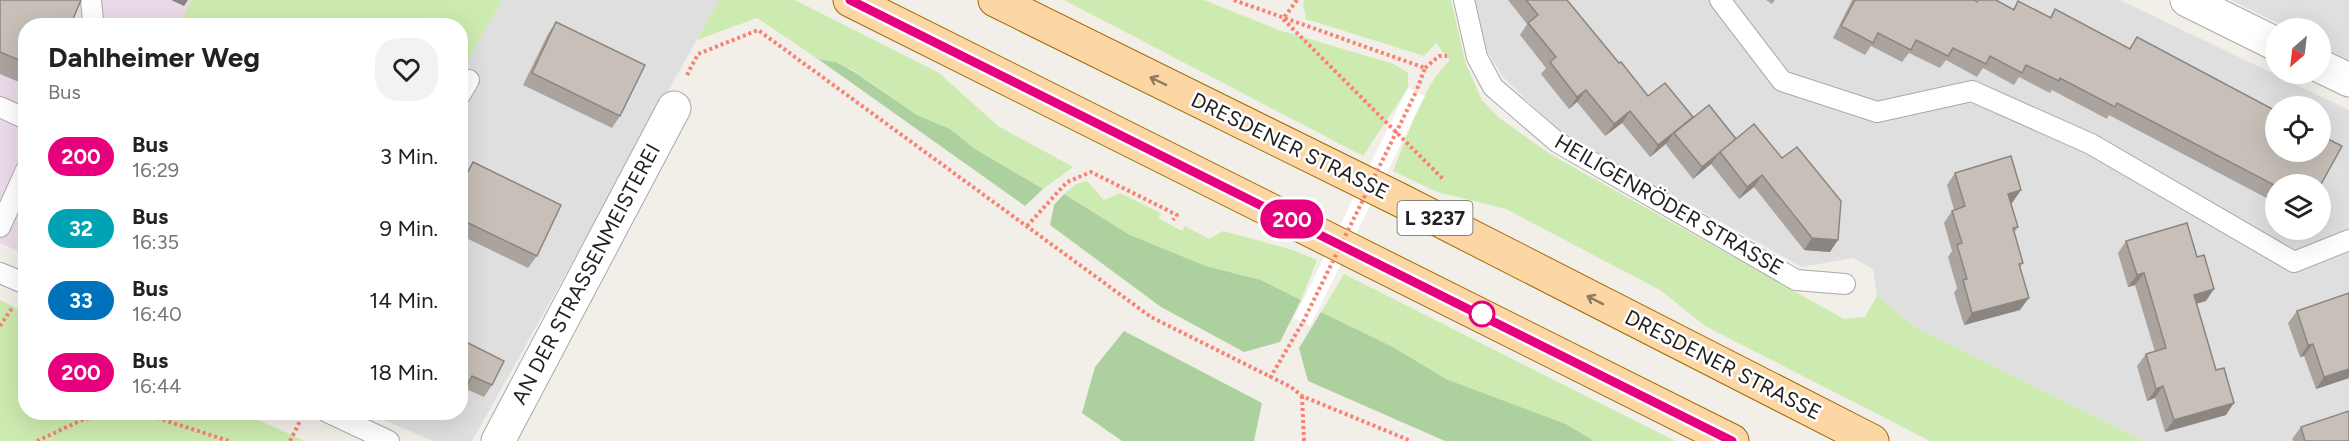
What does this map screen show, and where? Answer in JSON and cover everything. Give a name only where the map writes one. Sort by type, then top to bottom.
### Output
[{"type":"main road","points":[[850,0],[1732,441]]},
{"type":"main road","name":"DRESDENER STRASSE","points":[[995,0],[1398,199],[1872,441]]},
{"type":"street","points":[[2187,0],[2265,39]]},
{"type":"street","points":[[2331,71],[2349,80]]},
{"type":"street","name":"AN DER STRASSENMEISTEREI","points":[[498,441],[674,108]]},
{"type":"lane","points":[[90,0],[93,18]]},
{"type":"lane","name":"HEILIGENRÖDER STRASSE","points":[[1464,0],[1477,57],[1493,87],[1557,142],[1796,280],[1845,284]]},
{"type":"lane","points":[[1720,0],[1782,81],[1877,112],[1972,91],[2091,144],[2294,262],[2349,240]]},
{"type":"lane","points":[[0,107],[18,115]]},
{"type":"lane","points":[[0,227],[18,188]]},
{"type":"lane","points":[[0,273],[18,281]]},
{"type":"lane","points":[[344,420],[388,441]]},
{"type":"path","points":[[1234,0],[1283,20],[1425,68],[1416,92],[1303,322],[1270,378]]},
{"type":"path","points":[[1283,20],[1297,0]]},
{"type":"path","points":[[1283,20],[1450,186]]},
{"type":"path","points":[[674,108],[678,90],[698,54],[758,30],[1151,316],[1270,378],[1292,387],[1302,396],[1411,441]]},
{"type":"path","points":[[1027,226],[1067,183],[1090,172],[1177,215],[1173,220]]},
{"type":"path","points":[[1302,396],[1304,441]]},
{"type":"path","points":[[37,441],[82,420]]},
{"type":"path","points":[[164,420],[229,441]]},
{"type":"path","points":[[290,441],[300,420]]},
{"type":"shaded area","points":[[0,0],[191,0],[183,18],[18,18],[18,251],[0,243]]},
{"type":"shaded area","points":[[502,0],[719,0],[472,441],[433,441],[384,420],[468,420],[468,61]]},
{"type":"shaded area","points":[[1474,0],[2120,0],[2265,70],[2265,84],[2295,84],[2320,96],[2265,96],[2265,162],[2331,162],[2331,101],[2349,110],[2349,441],[2145,441],[1920,330],[1877,296],[1873,269],[1853,258],[1802,267],[1561,133],[1503,77],[1486,49]]},
{"type":"shaded area","points":[[2231,0],[2349,0],[2349,60],[2331,51],[2331,18],[2267,18]]},
{"type":"green space","points":[[191,0],[502,0],[468,61],[468,18],[183,18]]},
{"type":"green space","points":[[719,0],[795,0],[939,73],[998,126],[1073,167],[1043,189],[975,149],[950,129],[917,115],[856,72],[836,62],[818,59],[757,18],[697,40]]},
{"type":"green space","points":[[1064,0],[1204,0],[1279,30],[1394,64],[1408,73],[1408,88],[1363,156]]},
{"type":"green space","points":[[1305,0],[1451,0],[1466,64],[1482,100],[1498,117],[1550,154],[1844,319],[1865,317],[1877,296],[1920,330],[2145,441],[1930,441],[1705,326],[1660,290],[1506,209],[1437,192],[1393,171],[1424,97],[1440,71],[1450,61],[1436,43],[1424,56],[1306,19],[1303,3]]},
{"type":"green space","points":[[818,59],[836,62],[856,73],[917,115],[950,129],[975,149],[1043,189],[1025,206]]},
{"type":"green space","points":[[1087,181],[1104,200],[1120,193],[1161,213],[1158,218],[1182,231],[1185,226],[1209,239],[1223,231],[1293,250],[1317,260],[1301,300],[1261,280],[1206,266],[1130,235],[1064,194],[1076,184]]},
{"type":"green space","points":[[1064,194],[1130,235],[1206,266],[1261,280],[1301,300],[1280,342],[1244,352],[1161,307],[1050,225],[1054,205]]},
{"type":"green space","points":[[1344,274],[1675,441],[1594,441],[1566,424],[1446,379],[1393,347],[1321,312]]},
{"type":"green space","points":[[0,300],[18,309],[18,420],[258,420],[305,441],[0,441]]},
{"type":"green space","points":[[1321,312],[1393,347],[1446,379],[1566,424],[1594,441],[1445,441],[1308,381],[1299,348]]},
{"type":"green space","points":[[1124,331],[1262,403],[1254,441],[1122,441],[1082,413],[1095,367]]},
{"type":"pier","points":[[1408,88],[1425,96],[1310,326],[1294,318]]},
{"type":"building","points":[[0,0],[81,0],[73,18],[18,18],[18,60],[0,52]]},
{"type":"building","points":[[1526,0],[1567,0],[1648,96],[1665,83],[1693,117],[1658,145],[1630,111],[1614,124],[1586,90],[1577,97],[1550,62],[1556,57],[1528,23],[1538,15]]},
{"type":"building","points":[[1855,0],[1974,0],[1977,2],[1978,0],[1996,0],[2014,10],[2018,1],[2051,18],[2055,9],[2130,49],[2137,37],[2265,105],[2265,162],[2331,162],[2331,140],[2342,146],[2327,174],[2265,174],[2265,180],[2117,103],[2115,107],[2060,78],[2059,81],[2026,65],[2022,73],[1990,56],[1986,64],[1953,48],[1948,56],[1916,40],[1911,50],[1878,33],[1873,43],[1841,26]]},
{"type":"building","points":[[556,22],[645,65],[620,116],[532,73]]},
{"type":"building","points":[[1709,105],[1736,139],[1702,167],[1674,133]]},
{"type":"building","points":[[1754,124],[1782,158],[1797,147],[1841,201],[1838,240],[1812,238],[1762,175],[1747,187],[1720,152]]},
{"type":"building","points":[[2011,156],[2021,190],[2008,194],[2018,227],[2013,228],[2023,263],[2019,264],[2029,298],[1972,313],[1963,280],[1967,279],[1957,245],[1962,243],[1952,211],[1965,206],[1955,173]]},
{"type":"building","points":[[473,162],[561,205],[537,256],[468,223],[468,172]]},
{"type":"building","points":[[2187,223],[2197,257],[2204,255],[2214,289],[2194,295],[2216,370],[2224,368],[2234,403],[2174,420],[2163,386],[2156,389],[2146,354],[2166,348],[2144,273],[2137,275],[2126,241]]},
{"type":"building","points":[[2349,293],[2349,369],[2324,377],[2313,344],[2308,345],[2297,311]]},
{"type":"building","points":[[468,343],[504,361],[492,385],[472,376],[468,384]]},
{"type":"building","points":[[2349,411],[2349,441],[2305,441],[2301,427]]},
{"type":"bus line","name":"200","points":[[850,0],[1732,441]]}]
